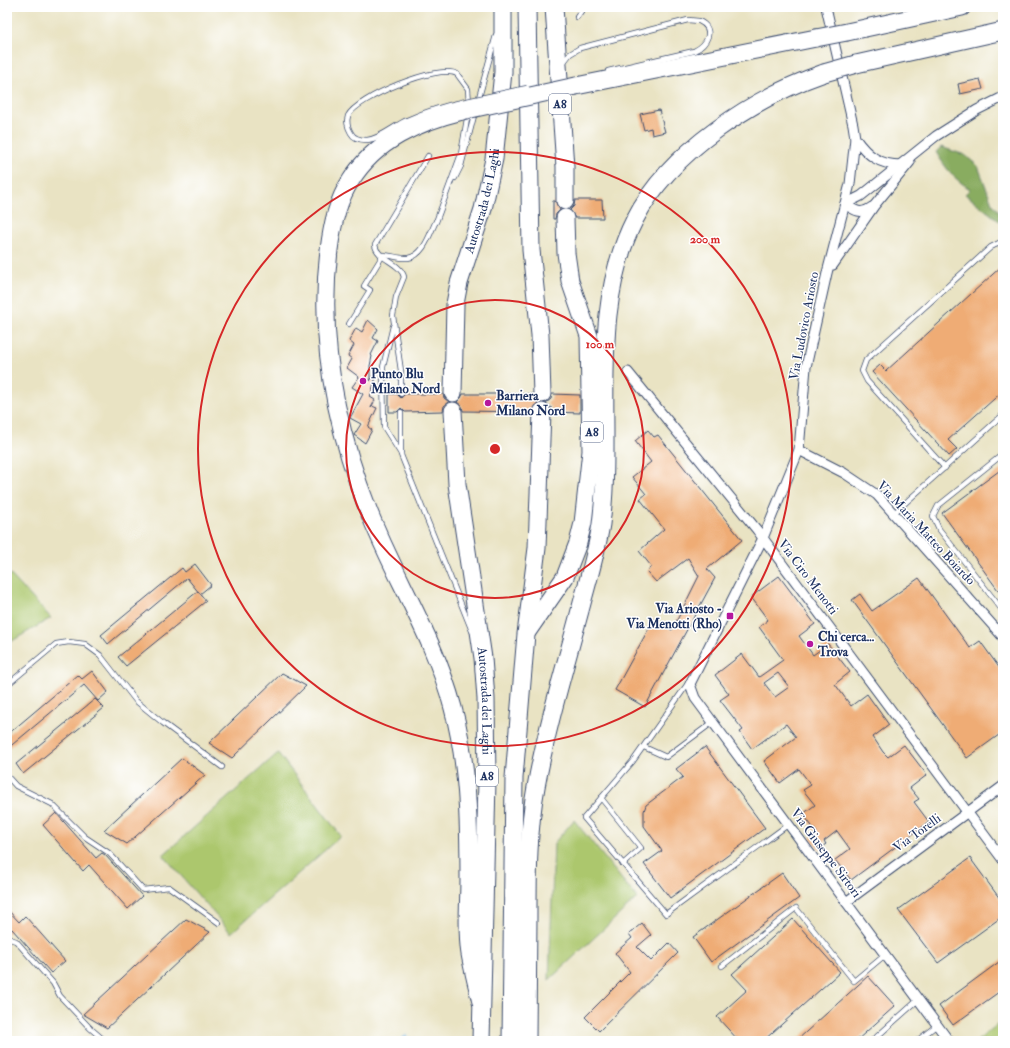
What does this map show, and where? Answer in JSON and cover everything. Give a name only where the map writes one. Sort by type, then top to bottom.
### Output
[{"type":"highway","name":"Autostrada dei Laghi","points":[[453,394],[455,304],[459,283],[483,209],[494,159],[502,72],[503,7]]},
{"type":"highway","points":[[527,7],[531,250],[540,335],[542,394]]},
{"type":"highway","name":"A8","points":[[554,7],[564,80],[565,200]]},
{"type":"highway","points":[[481,1002],[470,952],[468,804],[465,768],[453,705],[426,635],[376,528],[354,472],[342,433],[334,395],[327,349],[325,286],[331,231],[342,197],[350,180],[361,166],[389,140],[410,128],[462,107],[564,80],[816,38],[962,7]]},
{"type":"highway","points":[[527,1041],[529,860],[532,812],[540,766],[600,526],[605,482],[607,322],[611,293],[621,253],[637,216],[662,181],[690,152],[723,126],[754,105],[788,87],[824,73],[856,64],[1003,31]]},
{"type":"highway","name":"A8","points":[[526,634],[565,577],[578,543],[591,451],[589,336],[570,281],[566,253],[565,218]]},
{"type":"highway","name":"Autostrada dei Laghi","points":[[453,411],[457,484],[483,658],[486,698],[487,780],[481,1041]]},
{"type":"highway","name":"A8","points":[[511,1041],[514,778],[526,634],[537,548],[542,412]]},
{"type":"street","name":"Via Ludovico Ariosto","points":[[691,679],[763,538],[799,450],[806,367],[827,273],[845,204],[853,162],[855,138],[826,7]]},
{"type":"street","points":[[827,273],[874,206],[920,151],[936,136],[965,117],[1003,97]]},
{"type":"street","points":[[855,138],[874,159],[891,165],[901,164]]},
{"type":"street","points":[[874,206],[862,212],[855,211],[845,204],[861,196],[920,151]]},
{"type":"street","name":"Via Ciro Menotti","points":[[628,372],[763,538],[1003,860]]},
{"type":"street","name":"Via Maria Matteo Boiardo","points":[[799,450],[844,473],[877,496],[1003,637]]},
{"type":"street","name":"Via Giuseppe Sirtori","points":[[691,679],[690,684],[692,694],[948,1041]]},
{"type":"street","name":"Via Torelli","points":[[846,902],[1003,786]]},
{"type":"lane","points":[[383,255],[408,258],[416,256],[424,246],[436,222],[461,166],[503,7]]},
{"type":"lane","points":[[577,18],[584,7]]},
{"type":"lane","points":[[564,80],[570,54],[580,48],[688,20],[699,21],[708,29],[708,38],[705,44],[694,51],[605,72]]},
{"type":"lane","points":[[436,222],[461,154],[467,129],[468,92],[461,78],[454,72],[428,73],[360,104],[351,111],[348,116],[348,127],[352,135],[360,139],[369,140],[424,113],[462,107],[538,86]]},
{"type":"lane","points":[[428,156],[376,241],[376,248],[402,272],[404,277],[396,297],[394,324],[383,367],[384,427],[401,455],[483,658]]},
{"type":"lane","points":[[945,468],[867,381],[862,371],[866,360],[991,247],[1003,241]]},
{"type":"lane","points":[[349,324],[370,290],[364,286],[383,255]]},
{"type":"lane","points":[[394,324],[401,371],[401,394]]},
{"type":"lane","points":[[401,455],[402,412]]},
{"type":"lane","points":[[893,514],[1003,415]]},
{"type":"lane","points":[[1003,454],[938,506],[933,516],[939,529],[1003,611]]},
{"type":"lane","points":[[7,685],[56,644],[69,642],[85,644],[104,660],[136,701],[162,723],[222,767]]},
{"type":"lane","points":[[691,679],[644,746],[584,818],[666,914],[789,824]]},
{"type":"lane","points":[[644,746],[666,757],[713,722]]},
{"type":"lane","points":[[7,776],[16,786],[52,804],[85,837],[109,853],[143,890],[170,887],[219,923]]},
{"type":"lane","points":[[601,798],[641,848],[623,864]]},
{"type":"lane","points":[[722,966],[796,908],[854,981],[886,955]]},
{"type":"lane","points":[[7,938],[16,941],[53,983],[60,996],[104,1041]]},
{"type":"lane","points":[[872,1041],[918,1000]]},
{"type":"lane","points":[[917,1041],[937,1025]]},
{"type":"green space","points":[[941,147],[965,155],[978,166],[992,203],[1003,216],[1003,224],[965,194],[970,189],[951,173],[943,164],[936,152]]},
{"type":"green space","points":[[7,571],[51,618],[7,644]]},
{"type":"green space","points":[[278,753],[341,836],[231,933],[163,855]]},
{"type":"green space","points":[[574,820],[637,898],[549,980],[554,843]]},
{"type":"green space","points":[[1003,1020],[1003,1041],[977,1041]]},
{"type":"building","points":[[980,79],[983,89],[960,94],[958,84]]},
{"type":"building","points":[[659,110],[665,132],[652,135],[651,128],[644,130],[640,114]]},
{"type":"building","points":[[575,200],[602,200],[603,218],[575,218],[570,210],[574,206]]},
{"type":"building","points":[[553,201],[555,201],[560,210],[556,214],[555,219],[553,219]]},
{"type":"building","points":[[1003,265],[1003,391],[948,440],[957,449],[949,456],[872,372],[880,365],[886,371]]},
{"type":"building","name":"Punto Blu Milano Nord","points":[[368,320],[378,329],[373,338],[378,341],[371,355],[370,366],[370,381],[373,376],[376,377],[370,397],[375,400],[372,406],[377,408],[368,427],[372,430],[365,443],[354,435],[361,424],[350,418],[363,394],[352,387],[359,377],[347,368],[352,359],[348,356],[354,345],[349,341],[356,328],[362,332]]},
{"type":"building","points":[[389,394],[397,394],[401,398],[405,394],[443,394],[444,398],[449,402],[444,406],[443,411],[405,412],[401,408],[397,412],[389,412]]},
{"type":"building","points":[[463,394],[532,394],[534,400],[538,403],[534,406],[532,412],[463,411],[462,406],[457,402]]},
{"type":"building","points":[[552,394],[580,395],[580,413],[552,412],[551,407],[546,403],[551,399]]},
{"type":"building","points":[[648,430],[654,437],[658,435],[742,540],[707,569],[715,578],[645,707],[615,690],[654,619],[672,630],[699,576],[688,558],[656,582],[647,572],[651,566],[639,551],[664,529],[640,499],[646,494],[632,477],[651,462],[635,441]]},
{"type":"building","points":[[1003,468],[1003,597],[942,513]]},
{"type":"building","points":[[195,564],[211,585],[200,594],[187,578],[108,644],[101,635],[182,568],[185,572]]},
{"type":"building","points":[[779,576],[815,624],[799,636],[813,655],[828,644],[850,672],[835,684],[851,706],[867,694],[889,725],[873,737],[883,752],[888,757],[904,745],[927,775],[910,788],[919,799],[914,802],[929,822],[851,880],[835,860],[850,849],[837,831],[824,841],[826,844],[819,849],[810,838],[817,833],[803,814],[815,805],[803,790],[811,785],[799,769],[780,783],[764,761],[796,737],[786,724],[752,749],[740,732],[743,730],[720,700],[729,694],[715,675],[742,654],[759,677],[783,660],[759,627],[768,620],[751,597]],"holes":[[[778,673],[789,687],[775,697],[764,683]]]},
{"type":"building","points":[[919,578],[970,648],[980,641],[1003,673],[1003,732],[967,758],[852,600],[860,594],[872,611]]},
{"type":"building","points":[[198,591],[206,601],[126,666],[118,657]]},
{"type":"building","points":[[92,671],[108,692],[98,701],[84,685],[7,749],[7,735],[78,675],[82,679]]},
{"type":"building","points":[[282,673],[306,686],[232,758],[209,743]]},
{"type":"building","points":[[95,699],[104,708],[23,774],[16,764]]},
{"type":"building","points":[[705,747],[765,828],[670,898],[644,864],[662,851],[644,826],[644,811],[646,805],[683,777],[676,769]]},
{"type":"building","points":[[182,758],[205,775],[127,844],[104,830]]},
{"type":"building","points":[[56,813],[96,858],[102,853],[105,855],[142,896],[128,909],[89,865],[83,871],[43,825]]},
{"type":"building","points":[[970,858],[1003,903],[1003,916],[938,963],[898,910]]},
{"type":"building","points":[[782,873],[799,898],[711,962],[693,937]]},
{"type":"building","points":[[7,909],[19,922],[25,916],[65,961],[51,973],[12,929],[7,934]]},
{"type":"building","points":[[186,919],[210,932],[107,1028],[83,1014]]},
{"type":"building","points":[[793,919],[840,972],[763,1041],[739,1041],[717,1017],[747,990],[732,974]]},
{"type":"building","points":[[642,923],[651,935],[637,947],[651,961],[669,943],[678,953],[599,1031],[585,1017],[630,972],[615,953],[632,938],[629,934]]},
{"type":"building","points":[[1003,959],[1003,989],[953,1025],[939,1006]]},
{"type":"building","points":[[868,976],[895,1006],[856,1041],[796,1041]]},
{"type":"waterway","points":[[401,1041],[406,1036]]},
{"type":"place","name":"Punto Blu Milano Nord","points":[[363,381]]},
{"type":"place","name":"Barriera Milano Nord","points":[[488,403]]},
{"type":"place","name":"Via Ariosto - Via Menotti (Rho)","points":[[730,616]]},
{"type":"place","name":"Chi cerca... Trova","points":[[810,644]]}]
